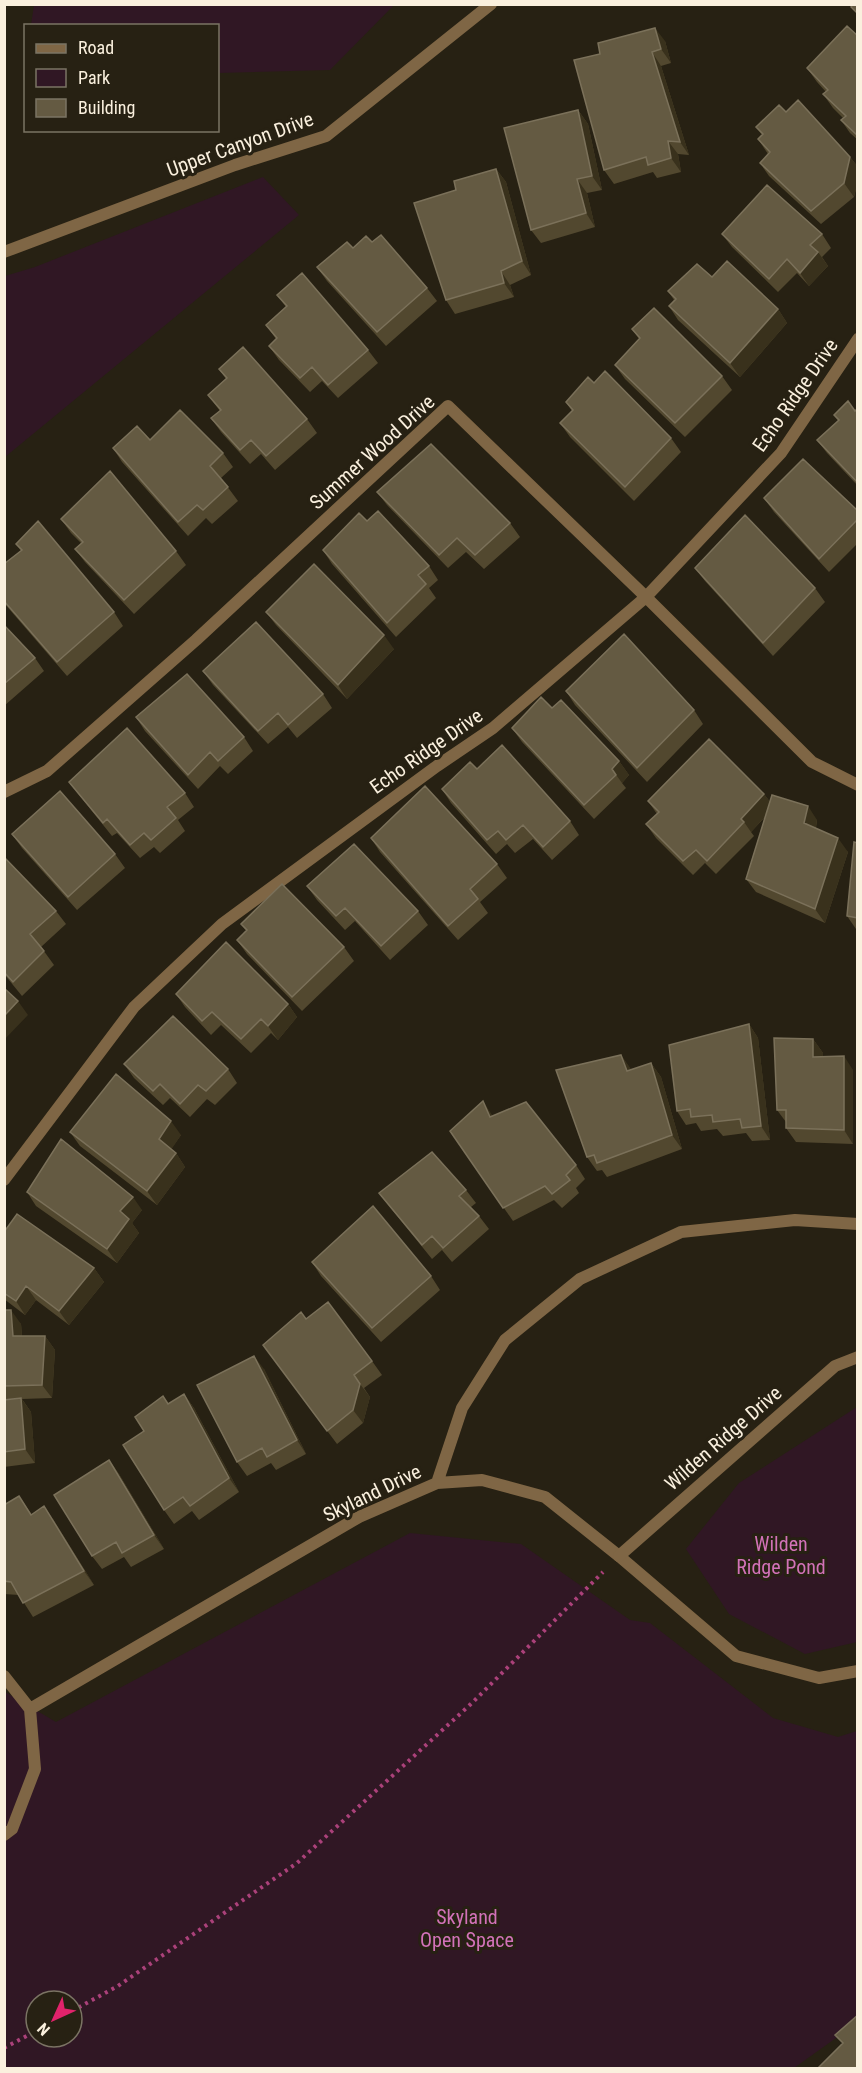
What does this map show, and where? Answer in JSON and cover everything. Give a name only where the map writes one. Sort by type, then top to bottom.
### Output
[{"type":"street","name":"Upper Canyon Drive","points":[[4,252],[235,165],[326,136],[492,4]]},
{"type":"street","name":"Echo Ridge Drive","points":[[4,1180],[134,1007],[222,924],[436,766],[494,728],[646,597],[781,453],[858,339]]},
{"type":"street","name":"Summer Wood Drive","points":[[4,792],[47,771],[196,640],[448,406],[646,597],[812,762],[858,785]]},
{"type":"street","points":[[437,1483],[462,1408],[505,1340],[580,1279],[681,1232],[795,1220],[858,1224]]},
{"type":"street","name":"Wilden Ridge Drive","points":[[619,1556],[835,1366],[858,1357]]},
{"type":"street","name":"Skyland Drive","points":[[30,1709],[359,1517],[437,1483],[482,1480],[545,1497],[619,1556],[735,1656],[819,1678],[858,1671]]},
{"type":"street","points":[[4,1676],[30,1709],[35,1769],[12,1829],[4,1835]]},
{"type":"path","points":[[84,2004],[118,1986],[297,1863],[472,1703],[619,1556]]},
{"type":"path","points":[[4,2048],[24,2037]]},
{"type":"green space","points":[[34,4],[394,5],[330,70],[219,73],[219,24],[31,24]]},
{"type":"green space","points":[[263,177],[299,215],[5,457],[5,276],[35,267]]},
{"type":"green space","name":"Wilden Ridge Pond","points":[[857,1407],[857,1642],[805,1654],[729,1614],[686,1549],[739,1483]]},
{"type":"green space","name":"Skyland Open Space","points":[[410,1533],[521,1544],[630,1620],[650,1623],[773,1718],[838,1737],[857,1731],[857,2023],[794,2068],[5,2068],[5,1692],[56,1722]]},
{"type":"building","points":[[853,4],[858,4],[858,14],[851,7]]},
{"type":"building","points":[[847,26],[858,36],[858,136],[841,120],[846,116],[823,94],[828,90],[807,68]]},
{"type":"building","points":[[655,28],[661,49],[652,52],[680,142],[668,141],[671,158],[648,165],[646,157],[604,170],[574,60],[600,54],[598,43]]},
{"type":"building","points":[[798,100],[850,157],[844,183],[811,211],[760,163],[770,152],[758,139],[763,134],[756,127],[779,105],[786,112]]},
{"type":"building","points":[[578,110],[592,176],[577,179],[586,213],[531,230],[504,128]]},
{"type":"building","points":[[496,169],[522,261],[501,271],[504,283],[446,300],[414,203],[456,190],[454,181]]},
{"type":"building","points":[[767,185],[822,234],[810,245],[818,252],[800,273],[787,259],[769,279],[722,234]]},
{"type":"building","points":[[381,235],[427,288],[377,332],[317,267],[347,242],[353,248],[366,236],[372,242]]},
{"type":"building","points":[[727,261],[778,309],[730,363],[669,306],[676,299],[668,291],[697,264],[712,277]]},
{"type":"building","points":[[302,273],[368,350],[328,385],[312,367],[300,378],[269,346],[277,338],[266,325],[287,306],[277,295]]},
{"type":"building","points":[[654,308],[722,376],[675,423],[615,365],[640,338],[632,329]]},
{"type":"building","points":[[243,347],[307,419],[266,456],[251,440],[240,450],[211,418],[221,410],[208,395],[227,378],[219,369]]},
{"type":"building","points":[[605,371],[671,438],[625,487],[560,423],[573,410],[566,402],[588,377],[594,383]]},
{"type":"building","points":[[848,401],[855,411],[858,408],[858,483],[817,440],[839,420],[834,415]]},
{"type":"building","points":[[180,410],[223,453],[210,466],[228,487],[203,510],[197,505],[178,522],[113,448],[137,426],[150,440]]},
{"type":"building","points":[[431,444],[510,523],[475,555],[457,538],[439,555],[377,492]]},
{"type":"building","points":[[803,459],[858,511],[858,519],[819,559],[764,498]]},
{"type":"building","points":[[110,471],[176,551],[124,600],[75,549],[83,542],[61,519]]},
{"type":"building","points":[[378,511],[429,566],[418,575],[426,584],[387,623],[323,550],[359,513],[367,521]]},
{"type":"building","points":[[745,515],[815,588],[763,643],[695,568]]},
{"type":"building","points":[[38,521],[114,612],[57,662],[4,601],[4,564],[22,550],[16,544]]},
{"type":"building","points":[[314,564],[384,635],[338,685],[266,612]]},
{"type":"building","points":[[256,622],[323,694],[288,725],[278,713],[258,731],[203,671]]},
{"type":"building","points":[[4,625],[35,658],[4,684]]},
{"type":"building","points":[[624,634],[694,710],[637,768],[566,691]]},
{"type":"building","points":[[187,674],[244,737],[218,761],[210,752],[188,775],[136,717]]},
{"type":"building","points":[[541,697],[552,708],[561,700],[619,761],[612,769],[616,775],[584,805],[512,728]]},
{"type":"building","points":[[127,728],[185,793],[167,807],[176,818],[151,840],[144,833],[130,845],[107,819],[103,823],[69,782]]},
{"type":"building","points":[[709,739],[764,794],[741,819],[744,822],[707,861],[696,850],[683,861],[646,824],[659,812],[648,801]]},
{"type":"building","points":[[502,745],[570,821],[543,847],[523,825],[506,840],[498,831],[487,840],[442,789],[470,762],[477,769]]},
{"type":"building","points":[[425,786],[497,864],[470,889],[478,899],[448,926],[371,838]]},
{"type":"building","points":[[60,791],[115,854],[68,897],[12,834]]},
{"type":"building","points":[[772,795],[808,806],[804,823],[838,838],[815,909],[746,879]]},
{"type":"building","points":[[854,842],[858,843],[858,918],[847,916]]},
{"type":"building","points":[[354,844],[418,911],[381,946],[345,908],[336,916],[307,886]]},
{"type":"building","points":[[4,857],[56,911],[30,934],[44,951],[13,982],[4,972]]},
{"type":"building","points":[[282,884],[344,947],[292,997],[237,940],[247,930],[241,924]]},
{"type":"building","points":[[226,942],[288,1004],[268,1026],[261,1019],[241,1039],[212,1012],[202,1021],[176,994]]},
{"type":"building","points":[[4,988],[18,1001],[4,1016]]},
{"type":"building","points":[[173,1016],[228,1069],[206,1091],[198,1085],[180,1104],[160,1084],[153,1091],[124,1064]]},
{"type":"building","points":[[749,1024],[761,1126],[742,1128],[740,1119],[713,1122],[712,1115],[691,1117],[690,1109],[677,1111],[669,1045]]},
{"type":"building","points":[[774,1038],[813,1039],[813,1057],[844,1056],[844,1130],[786,1128],[786,1110],[777,1110]]},
{"type":"building","points":[[621,1055],[627,1071],[651,1063],[672,1135],[597,1163],[594,1155],[587,1157],[556,1070]]},
{"type":"building","points":[[116,1074],[171,1121],[159,1139],[176,1153],[147,1191],[70,1132]]},
{"type":"building","points":[[483,1101],[490,1117],[526,1102],[576,1165],[566,1175],[570,1180],[552,1194],[545,1186],[503,1208],[450,1131]]},
{"type":"building","points":[[61,1139],[133,1197],[120,1211],[129,1219],[107,1249],[27,1192]]},
{"type":"building","points":[[432,1152],[466,1190],[459,1196],[479,1216],[443,1248],[432,1236],[422,1245],[379,1193]]},
{"type":"building","points":[[373,1206],[431,1276],[372,1328],[312,1262]]},
{"type":"building","points":[[17,1214],[94,1268],[59,1311],[26,1286],[16,1301],[4,1293],[4,1232]]},
{"type":"building","points":[[328,1302],[372,1361],[354,1375],[360,1384],[353,1410],[327,1431],[263,1345],[301,1312],[306,1319]]},
{"type":"building","points":[[4,1310],[11,1310],[13,1336],[45,1336],[42,1385],[4,1386]]},
{"type":"building","points":[[254,1356],[297,1440],[267,1457],[262,1448],[237,1462],[197,1385]]},
{"type":"building","points":[[184,1394],[229,1478],[190,1506],[183,1497],[164,1510],[123,1445],[144,1431],[135,1417],[163,1396],[168,1404]]},
{"type":"building","points":[[21,1398],[25,1449],[4,1452],[4,1400]]},
{"type":"building","points":[[109,1460],[154,1535],[122,1553],[116,1542],[92,1556],[54,1495]]},
{"type":"building","points":[[19,1496],[31,1515],[44,1506],[84,1571],[23,1603],[11,1582],[4,1581],[4,1505]]},
{"type":"building","points":[[858,2015],[858,2068],[818,2068],[843,2043],[835,2035]]}]
